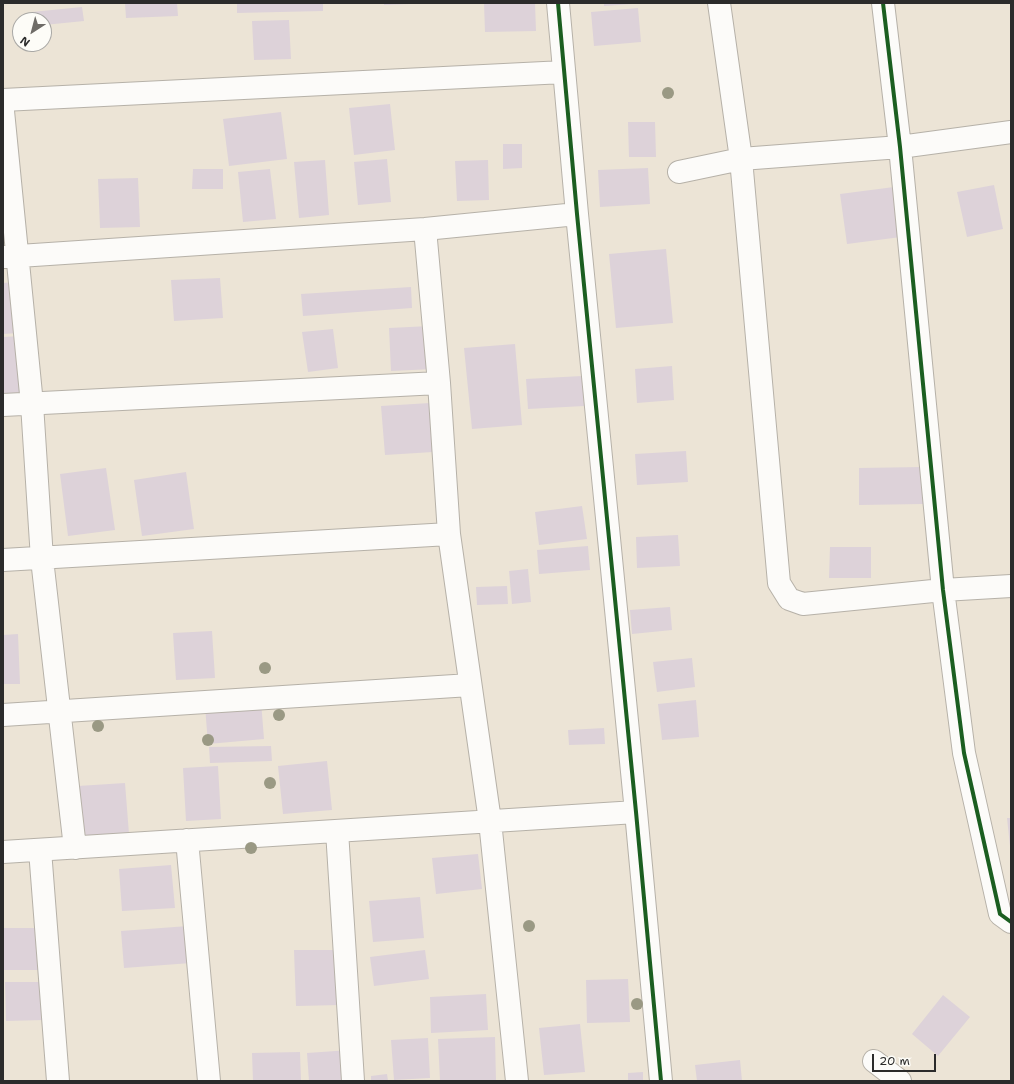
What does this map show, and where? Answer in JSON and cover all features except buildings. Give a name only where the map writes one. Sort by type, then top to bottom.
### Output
[{"type":"street","points":[[558,3],[577,214],[636,812],[660,1081]]},
{"type":"street","points":[[718,3],[741,159],[779,583],[789,599],[804,604],[943,590],[1011,586]]},
{"type":"street","points":[[883,3],[900,147],[943,590],[964,753],[1000,914],[1011,922]]},
{"type":"street","points":[[3,100],[564,72]]},
{"type":"street","points":[[3,111],[11,257],[32,404],[42,559],[75,848]]},
{"type":"street","points":[[679,172],[741,159],[900,147],[1011,132]]},
{"type":"street","points":[[11,257],[425,229],[577,214]]},
{"type":"street","points":[[425,229],[439,383],[449,534],[490,821],[517,1081]]},
{"type":"street","points":[[3,405],[439,383]]},
{"type":"street","points":[[3,560],[42,559],[449,534]]},
{"type":"street","points":[[3,715],[470,685]]},
{"type":"street","points":[[3,852],[636,812]]},
{"type":"street","points":[[337,831],[353,1081]]},
{"type":"street","points":[[187,840],[209,1081]]},
{"type":"street","points":[[40,850],[58,1081]]},
{"type":"street","points":[[874,1061],[900,1081]]},
{"type":"cycle path","points":[[558,3],[661,1081]]},
{"type":"cycle path","points":[[883,3],[900,147],[943,590],[964,753],[1000,914],[1011,922]]}]
